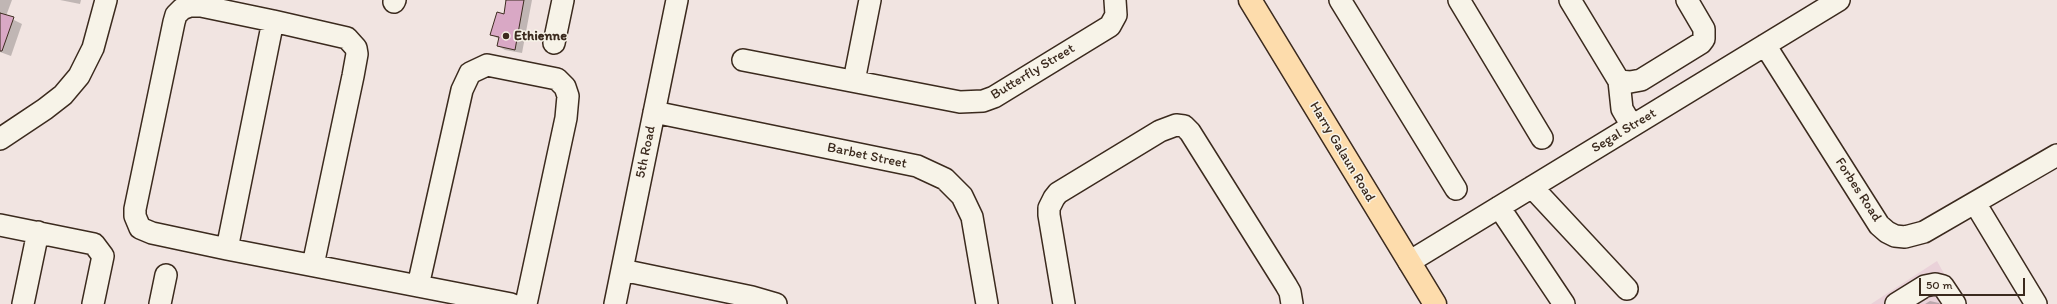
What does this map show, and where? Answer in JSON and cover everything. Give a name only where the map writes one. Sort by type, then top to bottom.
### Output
[{"type":"main road","name":"Harry Galaun Road","points":[[1250,0],[1435,304]]},
{"type":"street","points":[[0,139],[46,109],[63,95],[79,76],[95,42],[106,0]]},
{"type":"street","points":[[554,43],[563,0]]},
{"type":"street","name":"5th Road","points":[[615,304],[677,0]]},
{"type":"street","points":[[854,81],[870,0]]},
{"type":"street","name":"Butterfly Street","points":[[743,60],[960,102],[983,101],[994,97],[1110,26],[1116,16],[1115,0]]},
{"type":"street","points":[[1340,0],[1456,189]]},
{"type":"street","points":[[1459,0],[1542,138]]},
{"type":"street","points":[[1570,0],[1619,81],[1622,109],[1632,126]]},
{"type":"street","points":[[1619,81],[1630,82],[1640,80],[1701,43],[1704,39],[1704,29],[1687,0]]},
{"type":"street","name":"Segal Street","points":[[1409,262],[1839,0]]},
{"type":"street","points":[[312,265],[354,76],[357,54],[356,48],[347,38],[273,21],[201,6],[190,6],[182,9],[176,15],[135,209],[137,222],[146,231],[227,249],[511,304]]},
{"type":"street","points":[[227,249],[273,21]]},
{"type":"street","name":"Forbes Road","points":[[1765,46],[1879,225],[1886,232],[1900,237],[1915,236],[2057,155]]},
{"type":"street","points":[[418,286],[462,90],[470,73],[487,65],[558,79],[565,87],[568,96],[565,126],[526,304]]},
{"type":"street","points":[[0,124],[79,76]]},
{"type":"street","name":"Barbet Street","points":[[654,112],[917,166],[945,179],[962,196],[972,217],[987,304]]},
{"type":"street","points":[[1064,304],[1049,215],[1049,208],[1054,198],[1160,131],[1176,126],[1184,126],[1190,132],[1286,285],[1290,292],[1292,304]]},
{"type":"street","points":[[1532,187],[1627,289]]},
{"type":"street","points":[[1975,203],[2036,304]]},
{"type":"street","points":[[1499,207],[1564,304]]},
{"type":"street","points":[[0,225],[94,244],[103,256],[93,304]]},
{"type":"street","points":[[23,304],[38,232]]},
{"type":"street","points":[[622,270],[752,297],[776,304]]},
{"type":"street","points":[[160,304],[166,275]]},
{"type":"street","points":[[1896,304],[1925,286],[1935,284],[1943,286],[1955,304]]},
{"type":"shaded area","points":[[1937,261],[1961,304],[1871,304]]},
{"type":"building","points":[[506,0],[524,0],[515,50],[497,46],[499,37],[490,35],[497,12],[504,14]]},
{"type":"building","points":[[0,13],[14,17],[2,51],[0,51]]},
{"type":"place","name":"Ethienne","points":[[506,36]]}]
